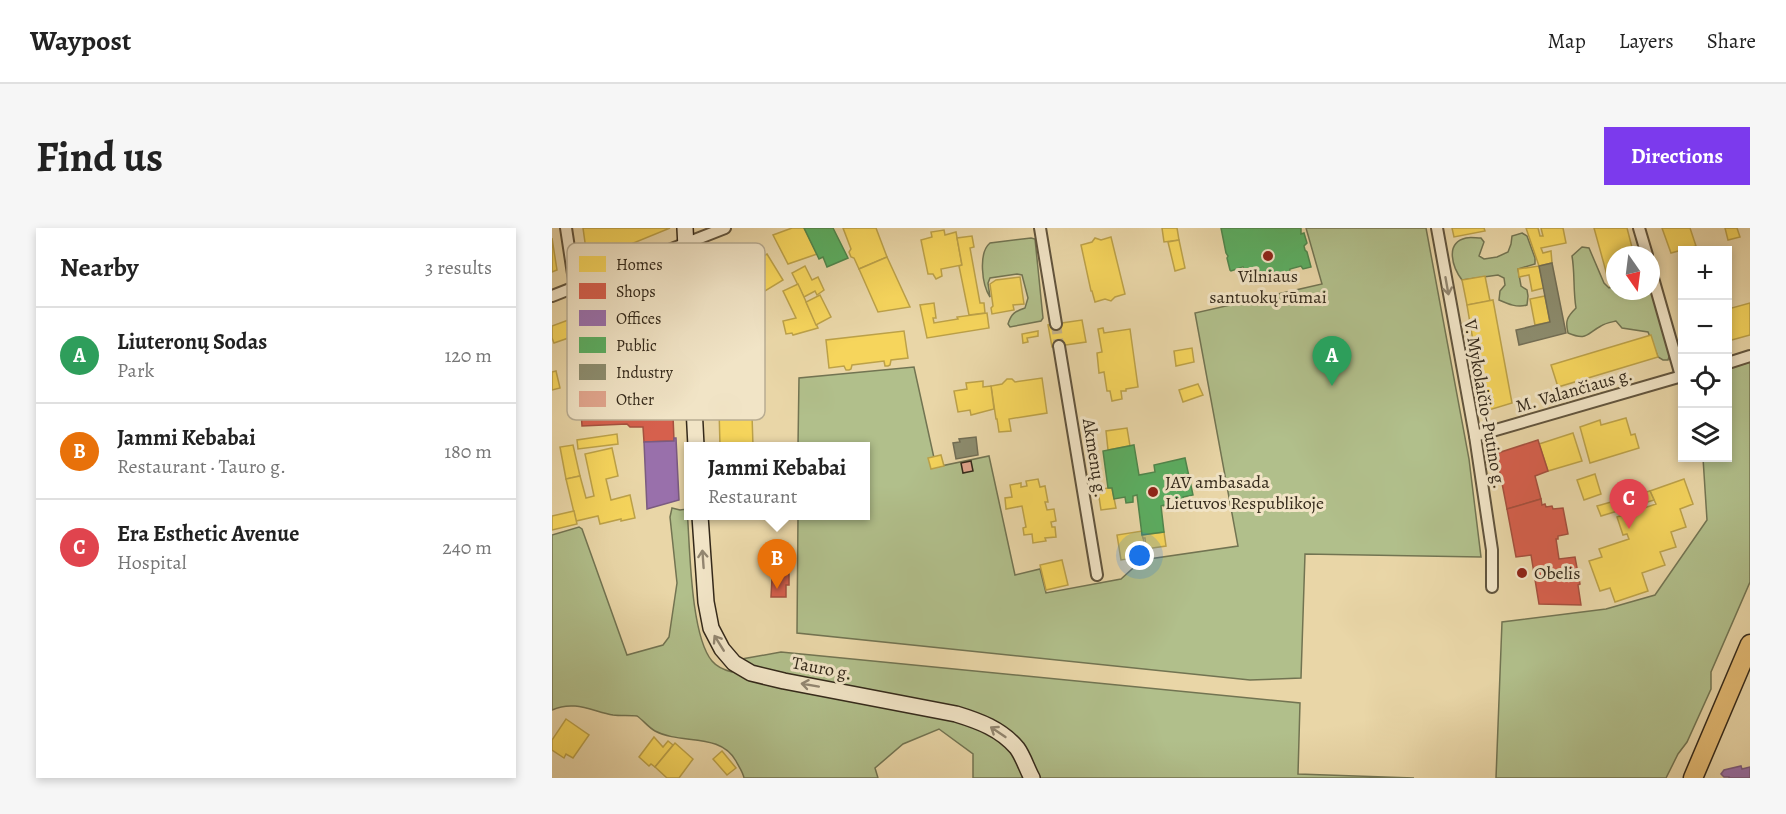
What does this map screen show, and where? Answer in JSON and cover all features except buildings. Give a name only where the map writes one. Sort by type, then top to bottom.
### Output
[{"type":"main road","points":[[695,420],[696,442]]},
{"type":"main road","name":"Tauro g.","points":[[700,520],[706,602],[711,628],[722,649],[734,663],[751,673],[956,714],[983,723],[1003,735],[1018,749],[1032,778]]},
{"type":"main road","points":[[1693,778],[1750,644]]},
{"type":"street","points":[[566,228],[568,243]]},
{"type":"street","points":[[670,243],[685,236],[725,228]]},
{"type":"street","points":[[1040,228],[1056,324]]},
{"type":"street","name":"V. Mykolaičio-Putino g.","points":[[1437,228],[1475,436],[1492,550],[1492,587]]},
{"type":"street","points":[[1639,228],[1644,246]]},
{"type":"street","points":[[552,296],[567,290]]},
{"type":"street","points":[[1660,300],[1678,362]]},
{"type":"street","name":"Akmenų g.","points":[[1059,346],[1097,575]]},
{"type":"street","points":[[1732,362],[1750,356]]},
{"type":"street","name":"M. Valančiaus g.","points":[[1475,436],[1678,377]]},
{"type":"green space","points":[[1306,228],[1426,228],[1469,459],[1481,557],[1305,554],[1301,678],[1250,680],[797,633],[798,520],[870,520],[870,442],[798,442],[799,378],[914,367],[936,467],[989,456],[1015,575],[1040,569],[1046,593],[1121,579],[1142,560],[1238,546],[1195,313],[1322,284]]},
{"type":"green space","points":[[1522,233],[1527,236],[1535,258],[1535,264],[1518,269],[1521,286],[1527,290],[1527,305],[1516,306],[1499,300],[1500,291],[1505,285],[1504,278],[1498,275],[1462,280],[1452,256],[1455,245],[1459,241],[1481,238],[1484,242],[1479,256],[1484,259],[1508,252],[1512,236]]},
{"type":"green space","points":[[1035,239],[1043,318],[1041,321],[1010,327],[1008,324],[1012,315],[1025,308],[1028,298],[1022,275],[990,278],[988,283],[990,297],[983,277],[984,254],[990,243]]},
{"type":"green space","points":[[1582,247],[1589,248],[1606,285],[1606,300],[1655,300],[1670,353],[1668,360],[1658,357],[1648,332],[1622,328],[1616,321],[1604,324],[1583,336],[1568,333],[1568,319],[1576,308],[1572,256]]},
{"type":"green space","points":[[1750,362],[1750,582],[1711,672],[1711,689],[1687,742],[1666,778],[1496,778],[1502,622],[1606,609],[1655,595],[1707,520],[1703,462],[1732,462],[1732,368]]},
{"type":"green space","points":[[672,508],[684,509],[684,520],[688,520],[692,588],[699,631],[712,661],[718,667],[726,670],[732,672],[742,659],[781,652],[1300,703],[1298,774],[1414,778],[973,778],[973,754],[939,729],[903,744],[875,768],[878,778],[744,778],[736,761],[720,746],[710,742],[665,735],[653,730],[637,716],[613,715],[575,706],[552,710],[552,535],[579,527],[582,529],[627,655],[663,645],[669,637],[677,583],[670,517]]},
{"type":"tunnel","points":[[1056,324],[1059,346]]},
{"type":"place","name":"Vilniaus santuokų rūmai","points":[[1268,256]]},
{"type":"place","name":"Liuteronų Sodas","points":[[1332,386]]},
{"type":"place","name":"JAV ambasada Lietuvos Respublikoje","points":[[1153,492]]},
{"type":"place","name":"Era Esthetic Avenue","points":[[1629,529]]},
{"type":"place","name":"Obelis","points":[[1522,573]]},
{"type":"place","name":"Jammi Kebabai","points":[[777,589]]}]
